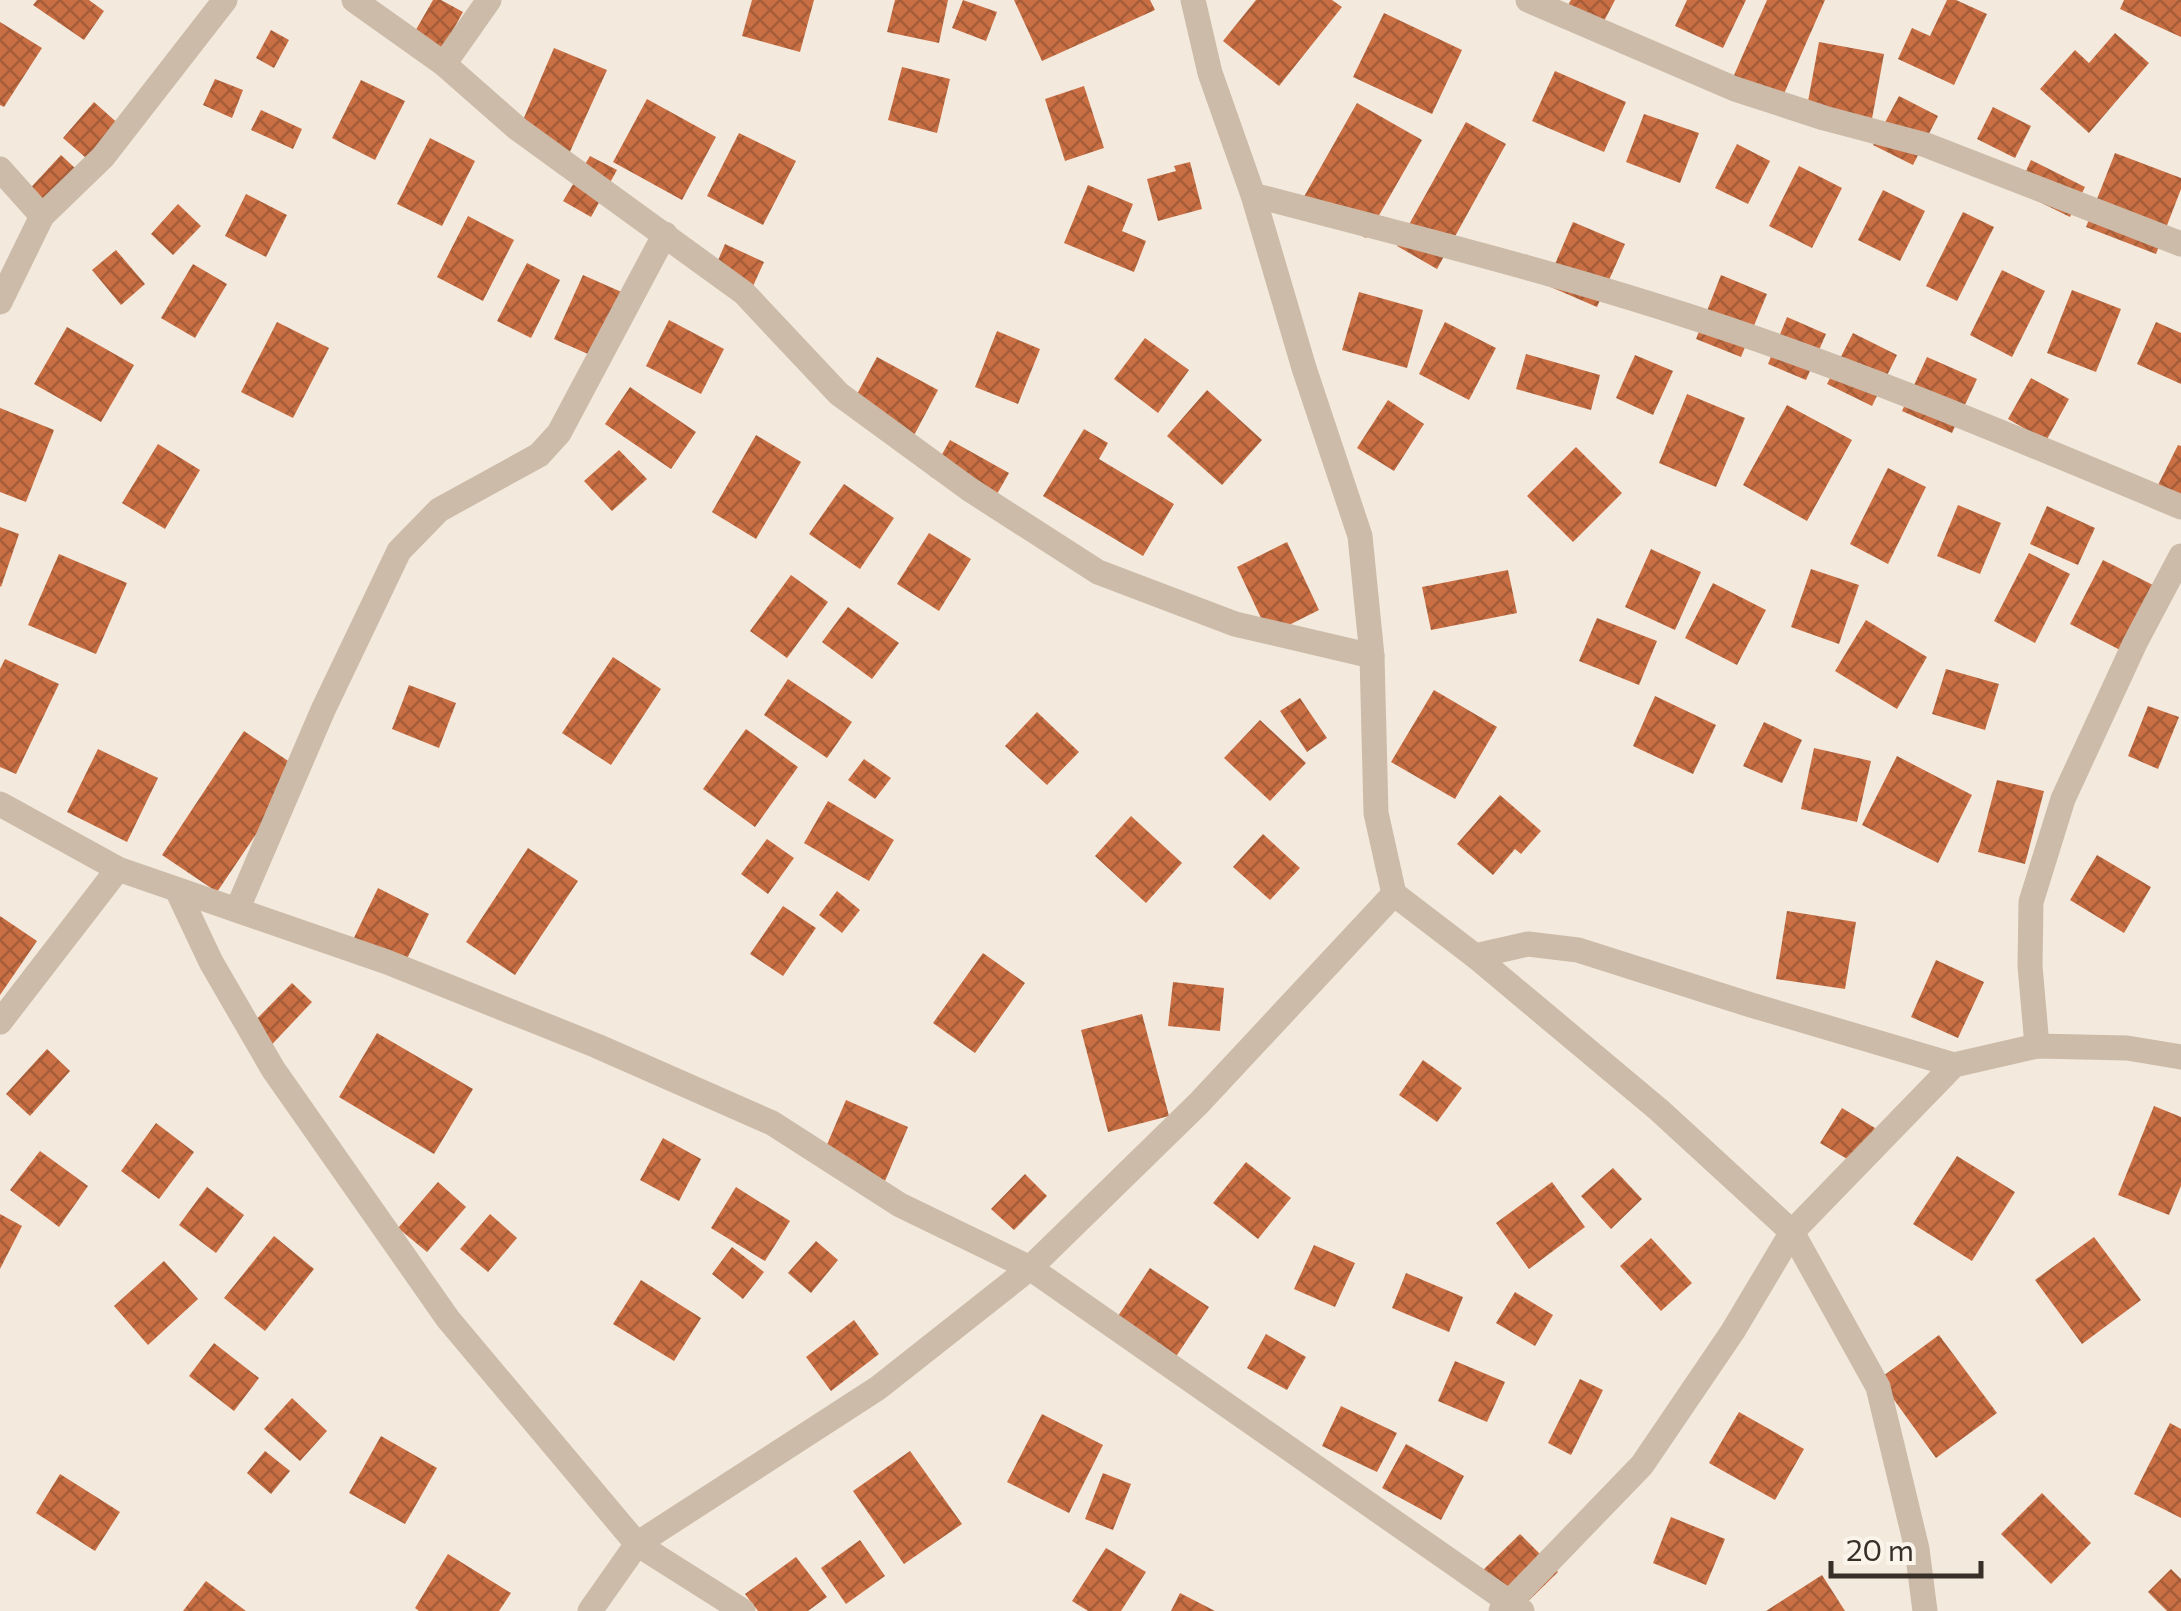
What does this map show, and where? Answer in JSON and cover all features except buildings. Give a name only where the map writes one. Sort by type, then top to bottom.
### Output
[{"type":"street","points":[[0,302],[42,216],[103,157],[226,0]]},
{"type":"street","points":[[354,0],[444,64],[518,129],[744,292],[839,394],[969,489],[1098,572],[1235,624],[1372,656]]},
{"type":"street","points":[[444,64],[489,0]]},
{"type":"street","points":[[1193,0],[1210,73],[1254,195],[1304,368],[1360,536],[1372,656],[1376,813],[1394,894],[1475,956],[1659,1110],[1792,1232],[1878,1387],[1917,1549],[1925,1611]]},
{"type":"street","points":[[1528,0],[1735,89],[1926,145],[2181,244]]},
{"type":"street","points":[[0,170],[42,216]]},
{"type":"street","points":[[1254,195],[1510,262],[1686,315],[1846,372],[2181,507]]},
{"type":"street","points":[[237,910],[323,710],[399,551],[439,510],[538,454],[559,433],[664,234]]},
{"type":"street","points":[[2037,1046],[2030,966],[2030,902],[2063,799],[2135,643],[2181,556]]},
{"type":"street","points":[[0,804],[118,869],[387,962],[597,1046],[772,1123],[900,1205],[1030,1268],[1511,1608],[1642,1465],[1732,1331],[1792,1232],[1954,1065]]},
{"type":"street","points":[[0,1022],[118,869]]},
{"type":"street","points":[[178,892],[211,962],[273,1070],[437,1304],[638,1544],[743,1611]]},
{"type":"street","points":[[590,1611],[638,1544],[878,1388],[1030,1268],[1199,1103],[1394,894]]},
{"type":"street","points":[[1475,956],[1528,944],[1578,950],[1954,1065],[2037,1046],[2128,1048],[2181,1057]]}]
